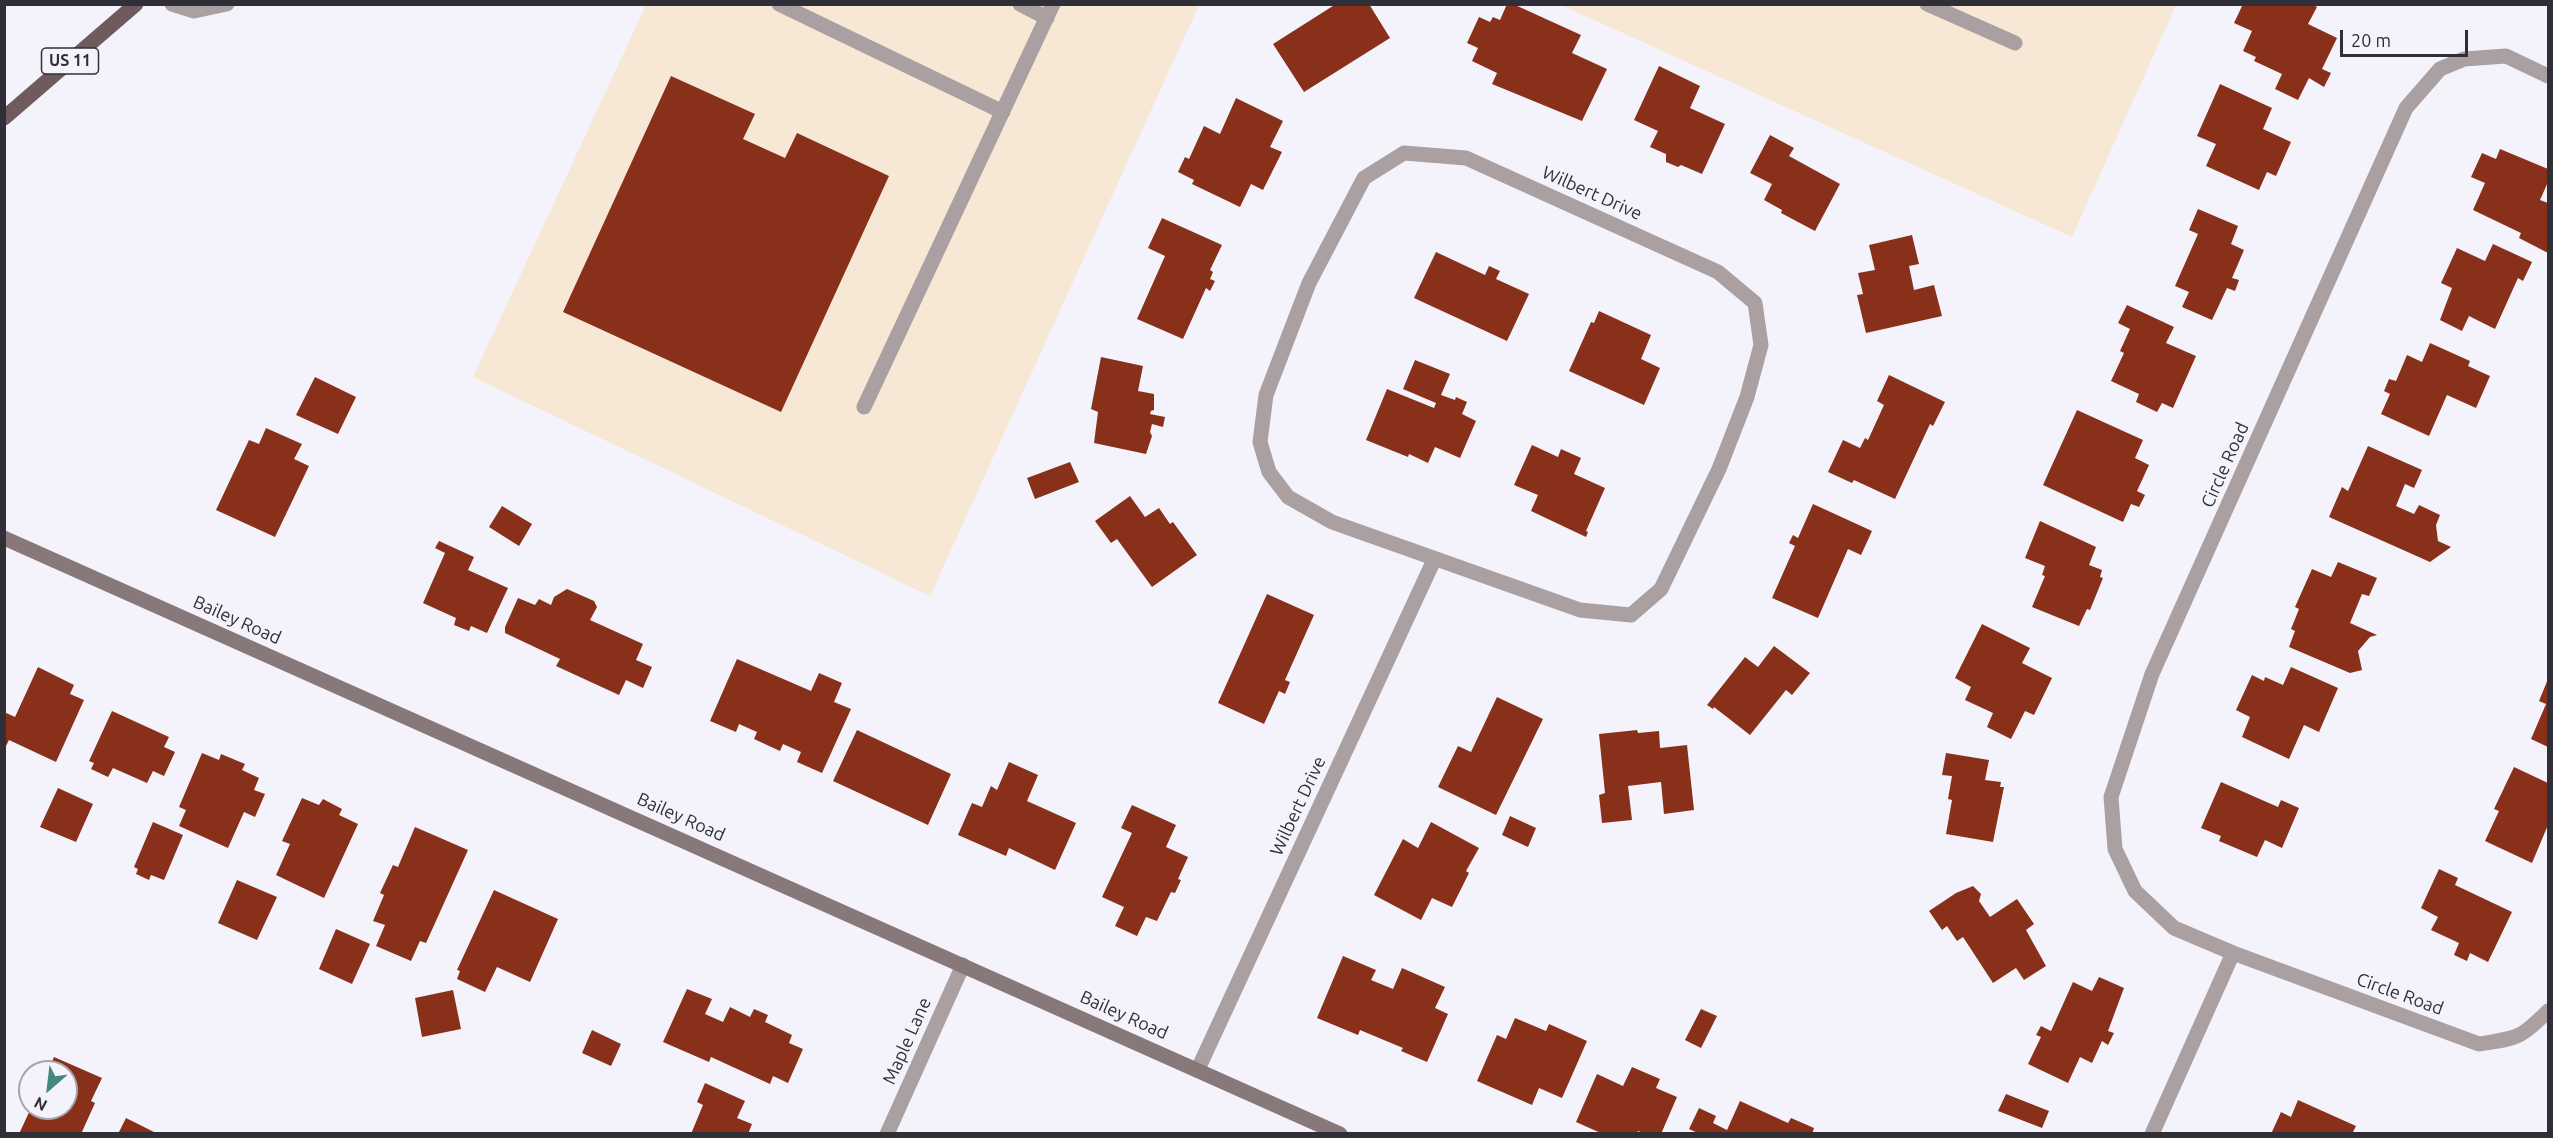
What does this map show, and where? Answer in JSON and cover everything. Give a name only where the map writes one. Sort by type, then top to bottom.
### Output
[{"type":"main road","name":"US 11","points":[[4,118],[136,4]]},
{"type":"street","points":[[172,4],[194,11],[227,4]]},
{"type":"street","points":[[779,4],[1003,112]]},
{"type":"street","points":[[864,407],[1050,11],[1020,4]]},
{"type":"street","points":[[1928,4],[2015,43]]},
{"type":"street","name":"Circle Road","points":[[2548,76],[2506,56],[2464,58],[2440,69],[2406,108],[2152,675],[2111,797],[2115,849],[2135,891],[2174,928],[2233,953],[2479,1044],[2517,1038],[2529,1030],[2548,1011]]},
{"type":"street","name":"Wilbert Drive","points":[[1404,153],[1466,158],[1718,272],[1755,303],[1761,345],[1747,397],[1719,469],[1661,589],[1631,615],[1580,610],[1434,560],[1332,522],[1288,497],[1269,471],[1260,442],[1266,395],[1309,283],[1364,178],[1404,153]]},
{"type":"street","name":"Bailey Road","points":[[4,537],[1341,1134]]},
{"type":"street","name":"Wilbert Drive","points":[[1198,1070],[1434,560]]},
{"type":"street","points":[[2152,1134],[2233,953]]},
{"type":"street","name":"Maple Lane","points":[[887,1134],[963,965]]},
{"type":"shaded area","points":[[646,5],[1199,5],[930,596],[473,377]]},
{"type":"shaded area","points":[[1561,5],[2176,5],[2072,237]]},
{"type":"building","points":[[1336,4],[1369,4],[1390,38],[1304,92],[1273,44]]},
{"type":"building","points":[[1507,4],[1513,4],[1581,35],[1572,53],[1607,69],[1582,121],[1492,84],[1497,73],[1472,61],[1478,48],[1467,43],[1479,17],[1490,22],[1493,17],[1500,20]]},
{"type":"building","points":[[2243,4],[2312,4],[2317,7],[2308,24],[2337,38],[2322,69],[2331,73],[2324,87],[2309,78],[2298,100],[2275,89],[2282,74],[2254,61],[2256,57],[2243,51],[2252,31],[2234,23]]},
{"type":"building","points":[[1659,66],[1700,86],[1690,108],[1725,124],[1702,174],[1681,165],[1678,167],[1666,162],[1666,154],[1650,147],[1658,131],[1634,120]]},
{"type":"building","points":[[671,76],[755,114],[743,139],[785,158],[797,133],[889,176],[781,412],[563,312]]},
{"type":"building","points":[[2220,84],[2272,108],[2263,129],[2291,142],[2276,176],[2267,172],[2259,190],[2206,166],[2216,144],[2197,136]]},
{"type":"building","points":[[1236,98],[1283,121],[1270,147],[1282,152],[1263,190],[1251,184],[1240,207],[1192,184],[1194,180],[1178,172],[1185,157],[1189,159],[1204,126],[1220,134]]},
{"type":"building","points":[[1770,135],[1794,148],[1789,156],[1840,184],[1815,231],[1781,213],[1782,210],[1764,200],[1772,184],[1750,173]]},
{"type":"building","points":[[2500,149],[2548,169],[2548,182],[2540,200],[2548,203],[2548,253],[2519,238],[2521,233],[2473,210],[2485,183],[2471,177],[2482,153],[2496,159]]},
{"type":"building","points":[[2198,209],[2238,226],[2231,244],[2244,250],[2232,278],[2239,280],[2235,291],[2227,288],[2212,320],[2182,307],[2189,292],[2175,286],[2198,234],[2189,230]]},
{"type":"building","points":[[1162,218],[1222,245],[1210,270],[1213,272],[1210,279],[1215,281],[1210,291],[1206,288],[1183,339],[1137,319],[1165,256],[1148,248]]},
{"type":"building","points":[[1912,235],[1919,264],[1909,266],[1914,290],[1934,285],[1942,316],[1866,333],[1857,295],[1863,294],[1858,273],[1875,270],[1869,245]]},
{"type":"building","points":[[2493,244],[2532,262],[2523,281],[2518,278],[2495,329],[2469,316],[2462,331],[2440,320],[2452,288],[2441,283],[2457,248],[2485,261]]},
{"type":"building","points":[[1436,252],[1485,275],[1489,266],[1500,271],[1496,279],[1529,294],[1507,341],[1414,298]]},
{"type":"building","points":[[2127,305],[2174,327],[2166,343],[2196,356],[2173,408],[2162,403],[2157,412],[2136,402],[2139,394],[2111,381],[2124,353],[2120,351],[2130,329],[2118,323]]},
{"type":"building","points":[[1599,311],[1651,335],[1641,359],[1660,368],[1644,405],[1569,371],[1591,322],[1594,323]]},
{"type":"building","points":[[2430,343],[2470,361],[2468,366],[2490,376],[2476,408],[2447,395],[2429,436],[2381,414],[2390,394],[2384,391],[2389,379],[2396,381],[2407,355],[2422,362]]},
{"type":"building","points":[[1101,357],[1143,366],[1138,391],[1154,394],[1154,410],[1150,414],[1165,417],[1163,427],[1152,424],[1150,432],[1152,436],[1146,454],[1094,443],[1098,412],[1091,409]]},
{"type":"building","points":[[1415,360],[1450,374],[1441,395],[1455,400],[1456,397],[1467,402],[1462,414],[1476,421],[1460,458],[1435,447],[1428,463],[1409,454],[1408,457],[1366,440],[1387,389],[1434,408],[1436,403],[1403,389]]},
{"type":"building","points":[[1889,375],[1945,402],[1933,426],[1930,424],[1895,499],[1854,480],[1852,483],[1828,472],[1843,440],[1860,448],[1865,438],[1868,440],[1884,405],[1877,401]]},
{"type":"building","points":[[315,377],[356,397],[338,434],[296,415]]},
{"type":"building","points":[[2077,410],[2143,440],[2135,458],[2149,465],[2137,491],[2145,495],[2139,507],[2131,504],[2123,522],[2043,485]]},
{"type":"building","points":[[266,428],[302,444],[294,459],[309,466],[275,537],[216,510],[249,440],[259,444]]},
{"type":"building","points":[[1532,445],[1558,457],[1561,449],[1581,458],[1574,474],[1605,488],[1586,531],[1588,532],[1586,537],[1531,511],[1538,495],[1514,485]]},
{"type":"building","points":[[2368,446],[2422,470],[2414,488],[2405,484],[2396,506],[2414,514],[2419,505],[2440,515],[2436,525],[2438,541],[2451,547],[2430,562],[2329,517],[2342,487],[2348,491]]},
{"type":"building","points":[[1070,462],[1079,482],[1035,499],[1027,478]]},
{"type":"building","points":[[1130,496],[1145,517],[1159,508],[1170,524],[1173,522],[1197,555],[1152,587],[1117,539],[1111,543],[1095,521]]},
{"type":"building","points":[[1813,504],[1872,531],[1861,555],[1848,549],[1818,618],[1772,598],[1795,546],[1789,543],[1793,535],[1798,538]]},
{"type":"building","points":[[502,506],[532,524],[519,546],[489,527]]},
{"type":"building","points":[[2040,521],[2096,547],[2089,565],[2102,570],[2100,577],[2103,578],[2090,610],[2087,609],[2079,626],[2032,607],[2045,576],[2042,575],[2045,566],[2025,558]]},
{"type":"building","points":[[439,541],[474,557],[468,570],[508,588],[487,633],[471,626],[469,631],[454,625],[456,618],[423,603],[445,553],[435,548]]},
{"type":"building","points":[[2338,562],[2377,578],[2369,596],[2362,594],[2350,623],[2377,635],[2370,637],[2358,651],[2362,670],[2350,673],[2289,647],[2295,631],[2291,629],[2299,609],[2295,607],[2312,569],[2331,577]]},
{"type":"building","points":[[567,589],[594,601],[597,607],[590,620],[643,644],[636,660],[652,667],[643,688],[626,680],[619,695],[556,666],[560,659],[505,633],[505,627],[518,598],[535,605],[539,599],[551,605],[554,597]]},
{"type":"building","points":[[1267,594],[1314,615],[1285,680],[1290,682],[1285,694],[1279,691],[1264,724],[1218,703]]},
{"type":"building","points":[[1982,624],[2030,648],[2022,663],[2052,678],[2034,715],[2025,711],[2011,739],[1987,727],[1993,713],[1965,700],[1971,687],[1955,678]]},
{"type":"building","points":[[1774,646],[1810,673],[1792,695],[1786,690],[1750,735],[1714,707],[1713,709],[1707,705],[1745,657],[1758,667]]},
{"type":"building","points":[[737,659],[811,691],[819,673],[842,683],[834,702],[851,709],[822,773],[797,762],[801,752],[783,744],[780,751],[754,739],[757,732],[739,724],[736,732],[710,721]]},
{"type":"building","points":[[38,667],[74,685],[70,694],[84,700],[56,762],[9,740],[4,750],[4,712],[15,717]]},
{"type":"building","points":[[2291,667],[2338,688],[2319,732],[2304,725],[2289,759],[2242,737],[2250,717],[2236,710],[2252,675],[2264,681],[2265,677],[2283,685]]},
{"type":"building","points":[[2548,679],[2548,747],[2531,739],[2546,704],[2539,701]]},
{"type":"building","points":[[1497,697],[1543,719],[1496,815],[1438,787],[1458,746],[1471,752]]},
{"type":"building","points":[[112,711],[169,737],[164,747],[175,752],[164,776],[153,771],[147,783],[113,768],[108,777],[91,769],[94,763],[89,761]]},
{"type":"building","points":[[857,730],[951,774],[928,825],[833,781]]},
{"type":"building","points":[[1637,730],[1638,733],[1659,731],[1660,748],[1687,745],[1694,810],[1664,814],[1661,782],[1628,786],[1632,820],[1602,823],[1599,795],[1605,793],[1599,734]]},
{"type":"building","points":[[202,753],[219,760],[221,754],[245,764],[242,770],[259,778],[254,790],[265,794],[255,817],[244,812],[228,848],[179,826],[186,810],[179,807]]},
{"type":"building","points":[[1946,753],[1989,760],[1985,780],[2001,782],[2000,787],[2004,787],[1993,842],[1946,834],[1952,800],[1948,799],[1952,776],[1942,775]]},
{"type":"building","points":[[1009,762],[1038,775],[1027,801],[1076,823],[1055,870],[1009,848],[1006,856],[958,835],[972,803],[982,807],[991,786],[997,790]]},
{"type":"building","points":[[2514,767],[2548,783],[2548,825],[2532,863],[2485,841],[2499,811],[2494,809]]},
{"type":"building","points":[[2221,782],[2278,807],[2281,800],[2299,808],[2282,848],[2265,840],[2257,857],[2219,841],[2221,836],[2201,828]]},
{"type":"building","points":[[58,788],[93,804],[76,842],[40,827]]},
{"type":"building","points":[[302,798],[319,805],[323,799],[342,809],[339,815],[358,824],[324,898],[276,875],[290,844],[282,841]]},
{"type":"building","points":[[1132,805],[1176,825],[1166,847],[1188,857],[1178,879],[1181,880],[1175,893],[1171,892],[1157,921],[1146,917],[1137,936],[1115,926],[1124,907],[1102,897],[1132,833],[1121,828]]},
{"type":"building","points":[[1510,816],[1536,828],[1528,847],[1502,835]]},
{"type":"building","points":[[153,822],[183,835],[164,880],[151,875],[149,880],[136,874],[138,869],[134,867]]},
{"type":"building","points":[[1431,822],[1479,848],[1466,871],[1469,873],[1452,907],[1432,898],[1421,920],[1374,895],[1403,839],[1418,848]]},
{"type":"building","points":[[415,827],[468,850],[426,943],[420,941],[411,961],[376,946],[385,925],[373,921],[384,895],[380,893],[393,865],[398,867]]},
{"type":"building","points":[[2439,869],[2458,878],[2455,885],[2512,912],[2488,962],[2470,953],[2467,961],[2454,955],[2459,943],[2431,930],[2438,917],[2421,908]]},
{"type":"building","points":[[237,880],[277,897],[257,940],[218,923]]},
{"type":"building","points":[[1973,886],[1981,894],[1979,901],[1990,917],[2017,899],[2034,924],[2026,930],[2046,966],[2024,980],[2016,968],[1993,983],[1963,937],[1957,941],[1947,926],[1942,930],[1929,911],[1956,893]]},
{"type":"building","points":[[494,890],[558,919],[530,982],[497,967],[485,992],[457,979],[460,971],[457,970]]},
{"type":"building","points":[[336,929],[370,944],[352,984],[319,969]]},
{"type":"building","points":[[1343,956],[1376,970],[1371,980],[1393,989],[1402,968],[1445,987],[1435,1008],[1448,1014],[1427,1062],[1401,1051],[1403,1048],[1360,1030],[1358,1035],[1317,1018]]},
{"type":"building","points":[[2099,977],[2124,988],[2108,1031],[2114,1033],[2108,1045],[2102,1041],[2092,1063],[2080,1057],[2068,1083],[2028,1064],[2041,1037],[2036,1035],[2041,1026],[2051,1031],[2073,982],[2092,991]]},
{"type":"building","points":[[687,989],[712,999],[705,1014],[723,1022],[730,1007],[750,1017],[754,1009],[768,1015],[765,1022],[792,1035],[789,1043],[803,1049],[788,1083],[773,1076],[770,1084],[711,1057],[709,1062],[663,1042]]},
{"type":"building","points":[[453,990],[461,1029],[422,1037],[415,998]]},
{"type":"building","points":[[1701,1009],[1717,1016],[1701,1048],[1685,1040]]},
{"type":"building","points":[[1515,1018],[1546,1031],[1549,1024],[1587,1041],[1562,1098],[1539,1088],[1532,1105],[1477,1081],[1497,1035],[1506,1039]]},
{"type":"building","points":[[592,1030],[621,1044],[611,1066],[582,1053]]},
{"type":"building","points":[[1632,1067],[1660,1079],[1656,1088],[1677,1097],[1661,1134],[1645,1134],[1638,1131],[1637,1134],[1603,1134],[1576,1122],[1597,1074],[1623,1086]]},
{"type":"building","points":[[78,1068],[102,1078],[91,1101],[95,1103],[81,1134],[19,1134],[25,1120],[78,1120]]},
{"type":"building","points":[[705,1083],[745,1101],[737,1118],[752,1124],[748,1134],[691,1134],[703,1105],[697,1102]]},
{"type":"building","points":[[2006,1094],[2049,1111],[2042,1128],[1998,1111]]},
{"type":"building","points":[[2298,1100],[2356,1126],[2352,1134],[2271,1134],[2281,1112],[2291,1117]]},
{"type":"building","points":[[1740,1101],[1788,1123],[1791,1118],[1814,1128],[1812,1134],[1700,1134],[1689,1129],[1699,1108],[1716,1116],[1713,1123],[1727,1130]]},
{"type":"building","points":[[126,1118],[158,1134],[118,1134]]}]
